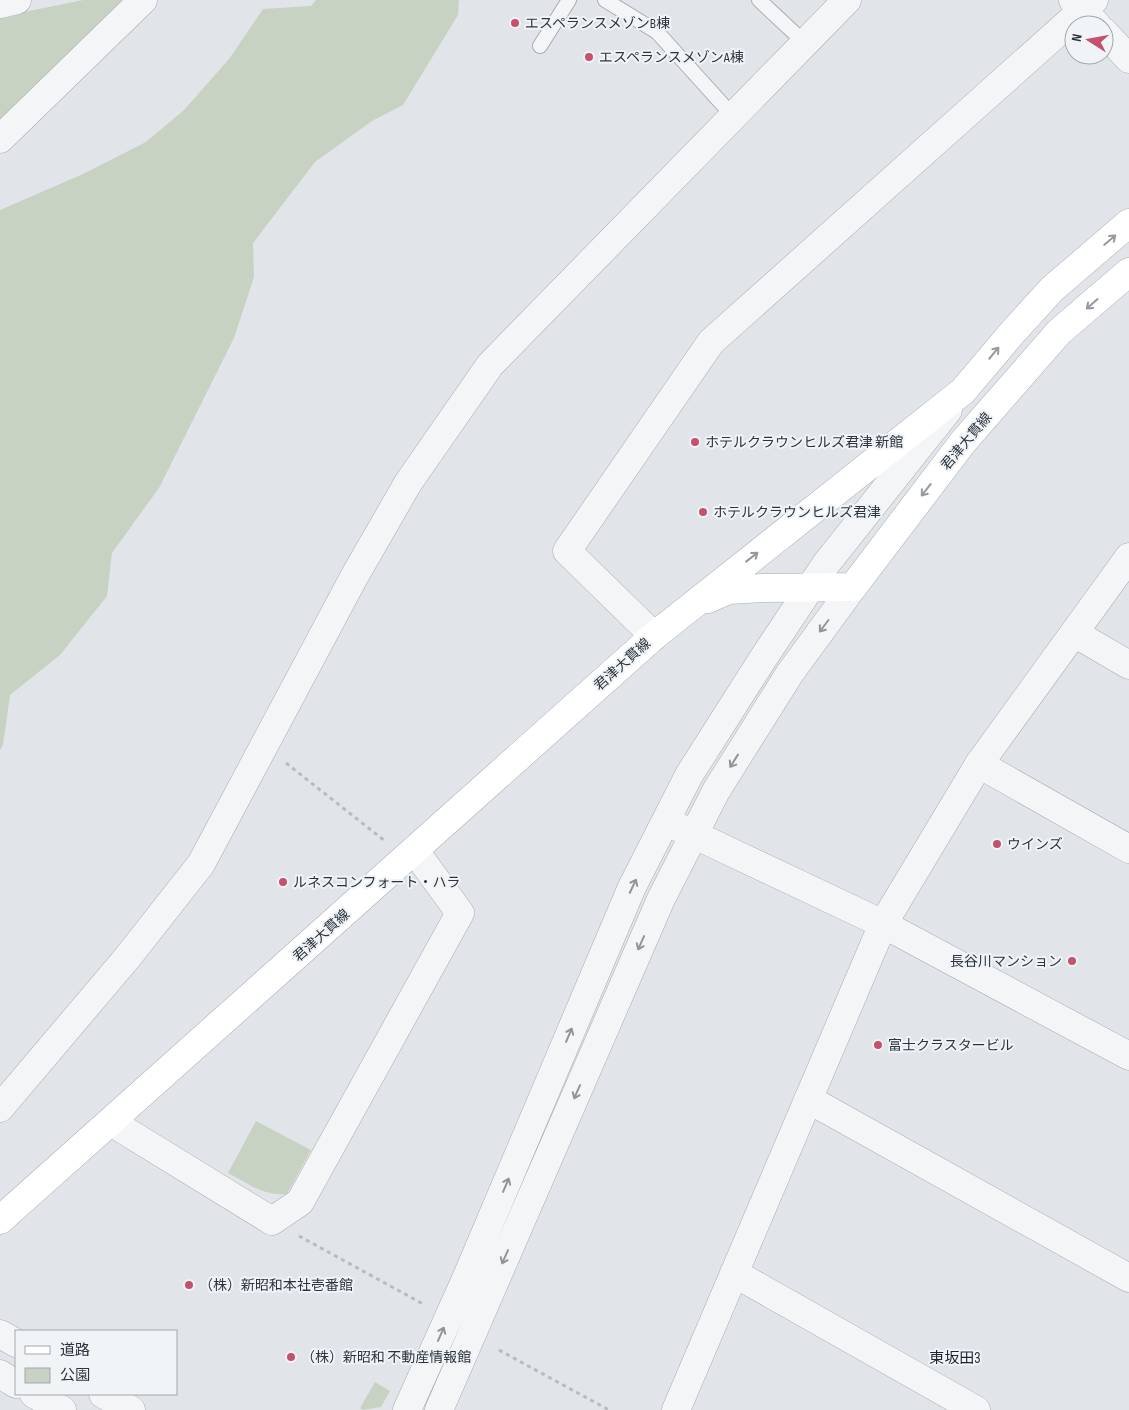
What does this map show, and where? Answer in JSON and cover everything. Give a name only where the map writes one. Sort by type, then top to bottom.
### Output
[{"type":"main road","name":"君津大貫線","points":[[4,1209],[111,1122],[654,636],[963,391],[1052,289],[1129,224]]},
{"type":"main road","name":"君津大貫線","points":[[686,609],[728,590],[853,587],[964,442],[1053,340],[1129,272]]},
{"type":"street","points":[[0,4],[17,0]]},
{"type":"street","points":[[0,139],[143,0]]},
{"type":"street","points":[[0,1108],[127,958],[201,864],[354,577],[408,483],[490,365],[847,0]]},
{"type":"street","points":[[654,636],[567,551],[712,342],[1087,9]]},
{"type":"street","points":[[1114,43],[1129,59]]},
{"type":"street","points":[[407,1410],[465,1282],[632,887],[689,775],[826,564],[963,391]]},
{"type":"street","points":[[676,1410],[882,924],[979,764],[1129,557]]},
{"type":"street","points":[[439,1410],[661,899],[716,791],[790,673],[853,587]]},
{"type":"street","points":[[1074,633],[1129,665]]},
{"type":"street","points":[[979,764],[1129,849]]},
{"type":"street","points":[[666,821],[693,836],[882,924],[1129,1056]]},
{"type":"street","points":[[111,1122],[272,1221],[300,1202],[460,913],[411,855]]},
{"type":"street","points":[[808,1099],[1129,1278]]},
{"type":"street","points":[[734,1273],[976,1410]]},
{"type":"street","points":[[0,1334],[15,1343]]},
{"type":"street","points":[[0,1374],[15,1383]]},
{"type":"street","points":[[36,1395],[62,1410]]},
{"type":"street","points":[[105,1395],[131,1410]]},
{"type":"lane","points":[[540,46],[569,0]]},
{"type":"lane","points":[[605,0],[657,32],[733,116]]},
{"type":"lane","points":[[759,0],[805,43]]},
{"type":"path","points":[[264,746],[411,855]]},
{"type":"path","points":[[272,1221],[428,1307]]},
{"type":"path","points":[[499,1350],[609,1410]]},
{"type":"green space","points":[[83,0],[122,0],[123,2],[0,120],[0,17]]},
{"type":"green space","points":[[316,0],[459,0],[458,15],[403,105],[372,121],[315,162],[253,243],[254,277],[234,338],[159,488],[112,553],[107,596],[60,655],[10,695],[3,745],[0,750],[0,210],[83,174],[146,142],[184,110],[229,59],[263,9],[311,6]]},
{"type":"green space","points":[[256,1121],[311,1150],[287,1194],[263,1191],[228,1173]]},
{"type":"green space","points":[[375,1382],[390,1391],[381,1407],[363,1410],[360,1408]]},
{"type":"place","name":"エスペランスメゾンB棟","points":[[515,23]]},
{"type":"place","name":"エスペランスメゾンA棟","points":[[589,57]]},
{"type":"place","name":"ホテルクラウンヒルズ君津 新館","points":[[695,442]]},
{"type":"place","name":"ホテルクラウンヒルズ君津","points":[[703,512]]},
{"type":"place","name":"ウインズ","points":[[997,844]]},
{"type":"place","name":"ルネスコンフォート・ハラ","points":[[283,882]]},
{"type":"place","name":"長谷川マンション","points":[[1072,961]]},
{"type":"place","name":"富士クラスタービル","points":[[878,1045]]},
{"type":"place","name":"（株）新昭和本社壱番館","points":[[189,1285]]},
{"type":"place","name":"（株）新昭和 不動産情報館","points":[[291,1357]]},
{"type":"district","name":"東坂田3","points":[[955,1358]]}]
